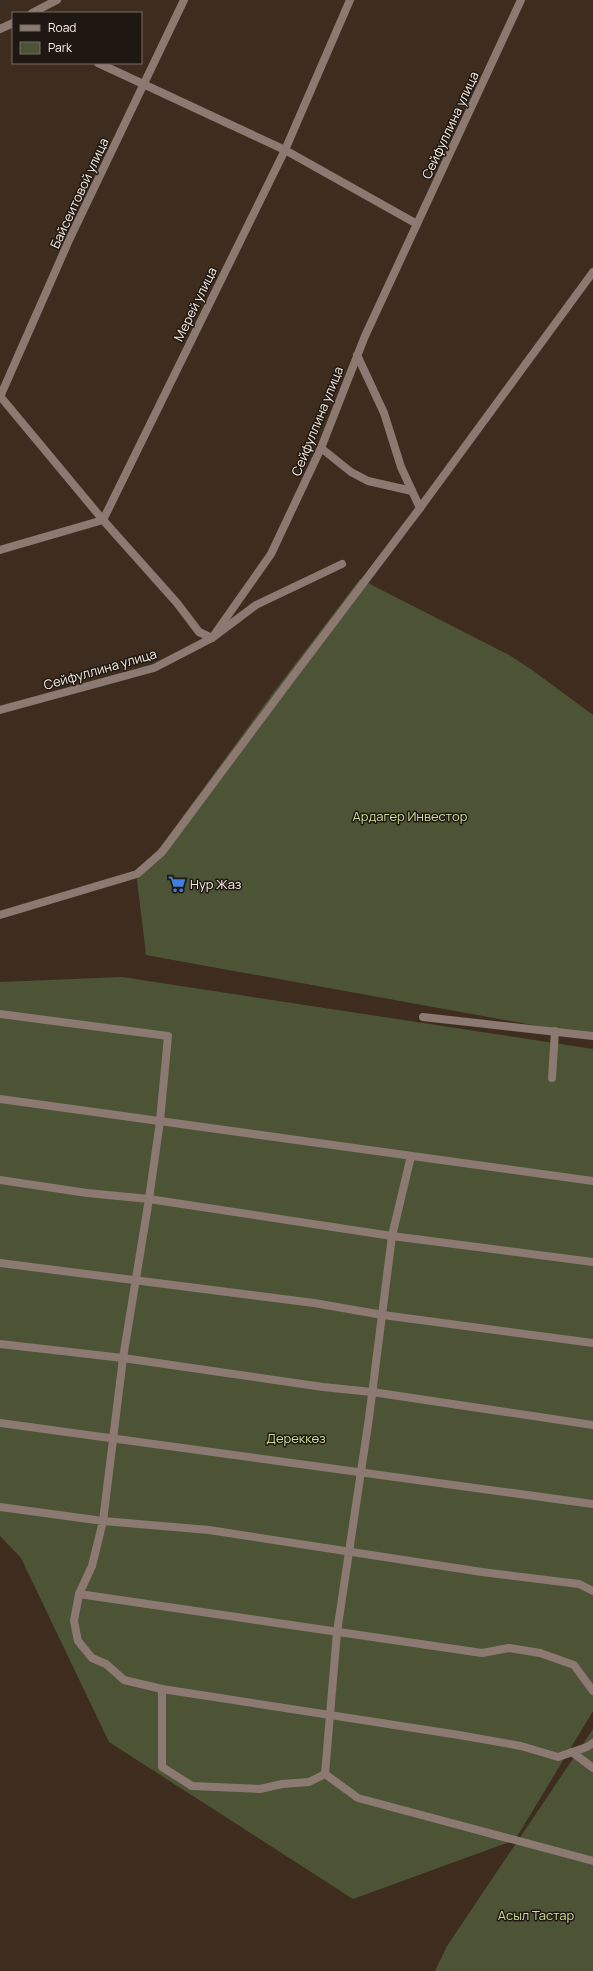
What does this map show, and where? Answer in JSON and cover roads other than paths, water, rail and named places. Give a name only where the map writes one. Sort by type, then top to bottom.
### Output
[{"type":"street","points":[[34,12],[58,0]]},
{"type":"street","name":"Байсеитовой улица","points":[[0,396],[70,238],[184,0]]},
{"type":"street","name":"Мерей улица","points":[[103,520],[285,150],[350,0]]},
{"type":"street","name":"Сейфуллина улица","points":[[0,710],[154,668],[212,638],[271,554],[321,448],[357,355],[521,0]]},
{"type":"street","points":[[100,64],[285,150],[417,224]]},
{"type":"street","points":[[0,915],[137,874],[162,852],[420,508],[593,272]]},
{"type":"street","points":[[357,355],[384,413],[401,467],[420,508]]},
{"type":"street","points":[[0,396],[103,520],[177,603],[199,632],[212,638],[256,606],[342,564]]},
{"type":"street","points":[[321,448],[351,472],[368,481],[412,491]]},
{"type":"street","points":[[0,550],[103,520]]},
{"type":"street","points":[[0,1014],[168,1036],[160,1121],[123,1358],[103,1521],[92,1566],[79,1594],[74,1621],[78,1641],[92,1658],[106,1664],[124,1680],[162,1689],[521,1746],[558,1756],[593,1743]]},
{"type":"street","points":[[423,1017],[593,1036]]},
{"type":"street","points":[[552,1078],[555,1031]]},
{"type":"street","points":[[0,1099],[593,1181]]},
{"type":"street","points":[[325,1774],[338,1632],[348,1550],[361,1471],[383,1315],[392,1236],[411,1156]]},
{"type":"street","points":[[0,1180],[87,1193],[149,1199],[392,1236],[593,1262]]},
{"type":"street","points":[[0,1263],[314,1303],[383,1315],[593,1343]]},
{"type":"street","points":[[0,1344],[123,1358],[323,1387],[372,1392],[593,1425]]},
{"type":"street","points":[[0,1423],[66,1433],[114,1437],[593,1504]]},
{"type":"street","points":[[0,1507],[103,1521],[209,1530],[348,1550],[482,1572],[579,1584],[593,1591]]},
{"type":"street","points":[[79,1594],[482,1652],[509,1648],[540,1653],[574,1665],[593,1691]]},
{"type":"street","points":[[162,1689],[162,1767],[192,1786],[260,1789],[282,1784],[309,1782],[325,1774]]},
{"type":"street","points":[[572,1752],[593,1768]]},
{"type":"street","points":[[325,1774],[358,1798],[593,1861]]},
{"type":"place","name":"Нур Жаз","points":[[177,884]]},
{"type":"park label","name":"Ардагер Инвестор","points":[[410,816]]},
{"type":"park label","name":"Дереккөз","points":[[296,1438]]},
{"type":"park label","name":"Асыл Тастар","points":[[536,1915]]}]
